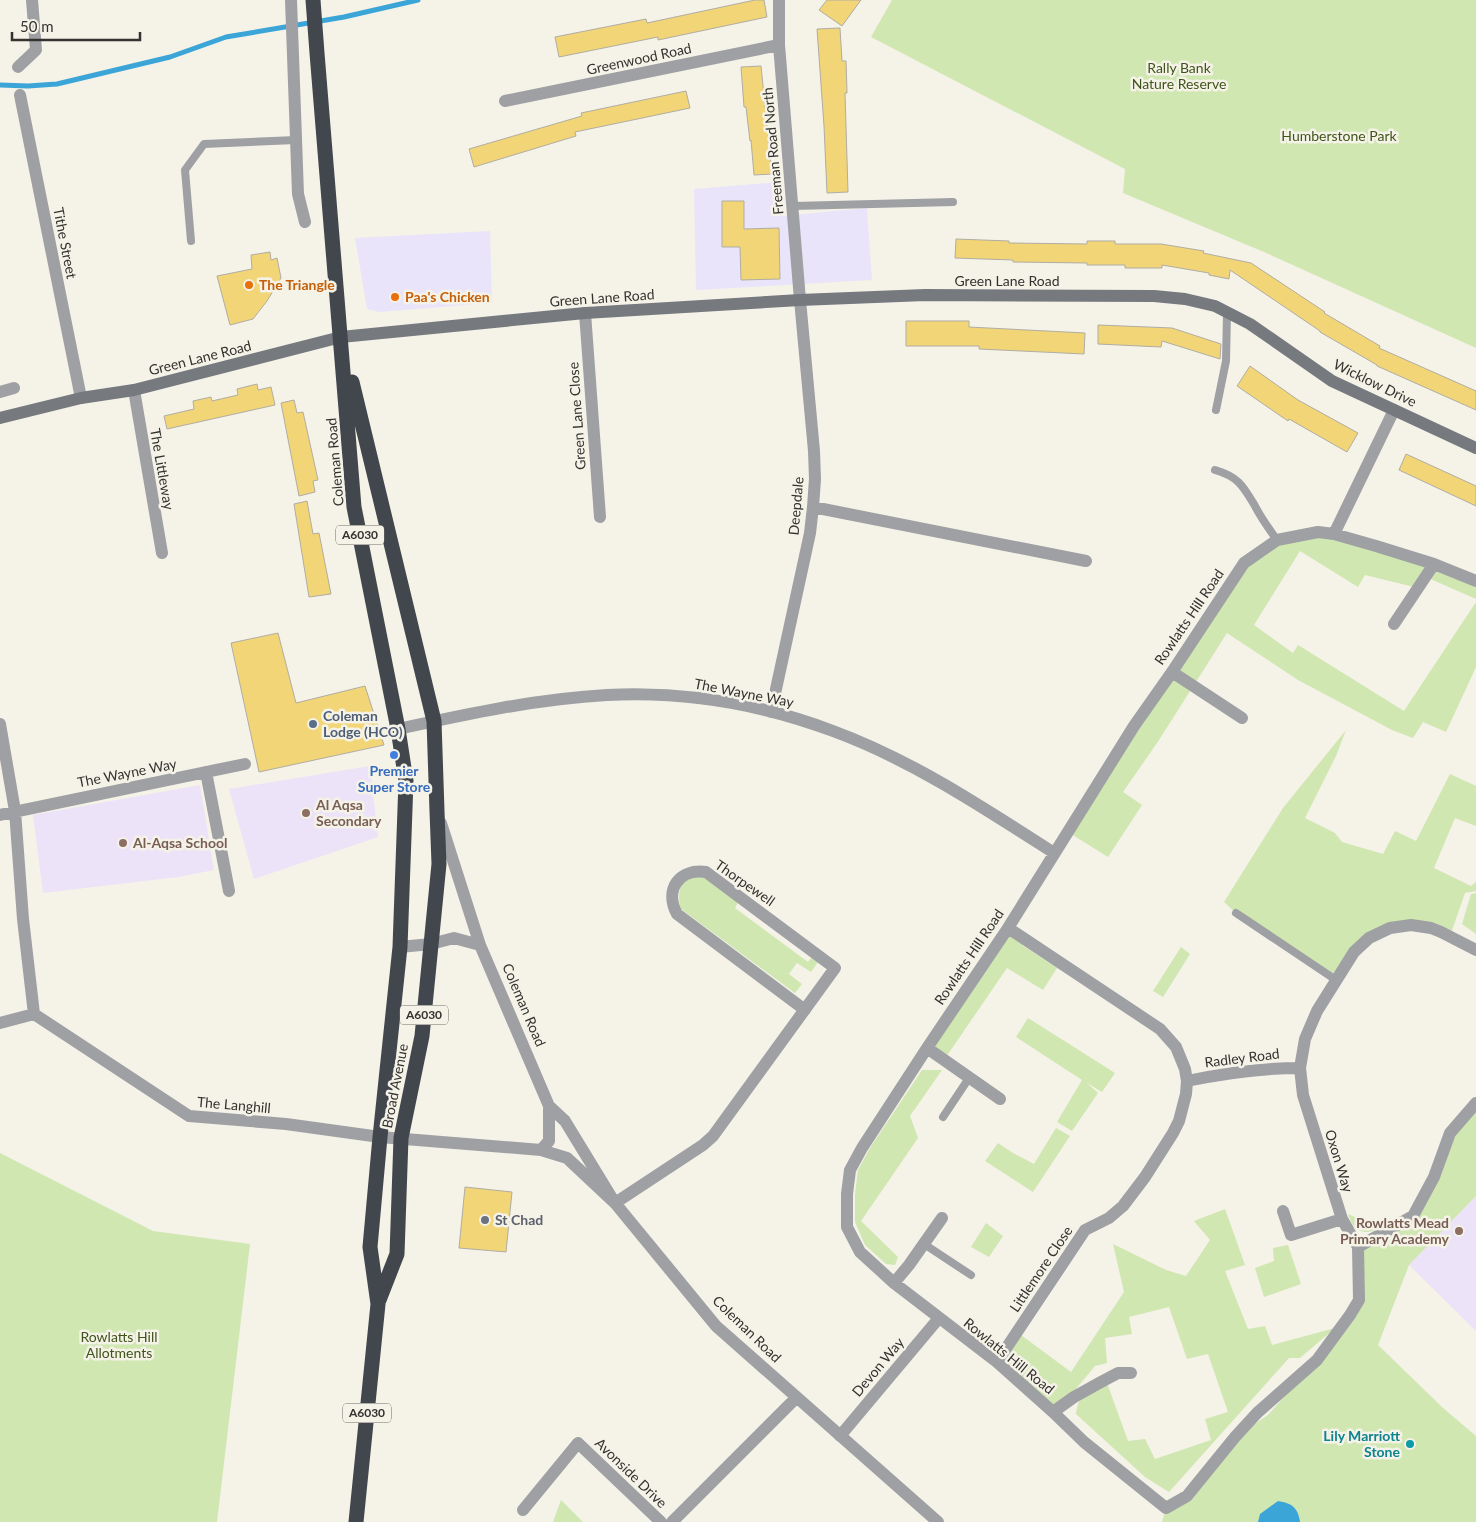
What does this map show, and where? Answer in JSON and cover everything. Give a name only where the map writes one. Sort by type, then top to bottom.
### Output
[{"type":"highway","name":"Coleman Road","points":[[314,0],[354,507],[398,729]]},
{"type":"highway","name":"Coleman Road","points":[[341,338],[434,721]]},
{"type":"highway","name":"Broad Avenue","points":[[378,1304],[396,1254],[401,1138],[422,1036],[439,864],[434,721]]},
{"type":"highway","name":"Broad Avenue","points":[[356,1522],[378,1304],[370,1247],[400,947],[406,781],[398,729]]},
{"type":"street","points":[[18,67],[36,50],[32,0]]},
{"type":"street","points":[[291,0],[298,194],[305,222]]},
{"type":"street","name":"Freeman Road North","points":[[779,0],[779,45],[800,300]]},
{"type":"street","name":"Greenwood Road","points":[[505,101],[779,45]]},
{"type":"street","name":"Tithe Street","points":[[20,95],[81,398]]},
{"type":"street","name":"Green Lane Road","points":[[0,418],[81,398],[134,390],[341,338],[585,313],[800,300],[925,295],[1154,296],[1185,299],[1215,306]]},
{"type":"street","name":"Deepdale","points":[[771,712],[806,551],[815,479],[800,300]]},
{"type":"street","name":"Wicklow Drive","points":[[1215,306],[1250,324],[1332,381],[1476,448]]},
{"type":"street","name":"Green Lane Close","points":[[585,313],[600,517]]},
{"type":"street","points":[[0,392],[14,388]]},
{"type":"street","name":"The Littleway","points":[[134,390],[162,553]]},
{"type":"street","points":[[1334,534],[1394,410]]},
{"type":"street","points":[[813,507],[1086,561]]},
{"type":"street","name":"Rowlatts Hill Road","points":[[1166,1508],[1084,1442],[1054,1412],[998,1362],[894,1283],[860,1252],[847,1227],[847,1194],[850,1170],[927,1048],[1008,928],[1134,726],[1244,563],[1278,540],[1318,532],[1334,534],[1434,564],[1476,581]]},
{"type":"street","points":[[1394,624],[1434,564]]},
{"type":"street","points":[[1172,672],[1242,718]]},
{"type":"street","name":"The Wayne Way","points":[[398,729],[529,702],[639,694],[704,699],[771,712],[803,720],[834,731],[894,758],[949,788],[1054,853]]},
{"type":"street","points":[[0,724],[15,811],[23,919],[34,1014],[0,1023]]},
{"type":"street","name":"The Wayne Way","points":[[0,815],[245,764]]},
{"type":"street","points":[[206,772],[229,891]]},
{"type":"street","name":"Coleman Road","points":[[437,811],[480,944],[549,1106],[550,1141],[541,1150]]},
{"type":"street","name":"Thorpewell","points":[[614,1203],[713,1136],[805,1010],[835,968],[706,872],[692,871],[680,878],[675,885],[672,900],[677,914],[805,1010]]},
{"type":"street","name":"Oxon Way","points":[[1166,1508],[1187,1496],[1257,1413],[1317,1360],[1350,1315],[1358,1300],[1358,1247],[1342,1219],[1303,1094],[1300,1068],[1305,1039],[1317,1011],[1349,959],[1360,946],[1374,935],[1390,928],[1411,925],[1432,928],[1476,950]]},
{"type":"street","name":"Littlemore Close","points":[[998,1362],[1085,1230],[1109,1218],[1122,1206],[1144,1178],[1180,1121],[1187,1081],[1181,1058],[1169,1038],[1151,1021],[1008,928]]},
{"type":"street","points":[[400,947],[431,944],[454,938],[480,944]]},
{"type":"street","name":"The Langhill","points":[[34,1014],[189,1116],[286,1124],[380,1137],[541,1150],[567,1158],[614,1203]]},
{"type":"street","points":[[927,1048],[1000,1099]]},
{"type":"street","name":"Radley Road","points":[[1187,1081],[1239,1071],[1267,1068],[1300,1068]]},
{"type":"street","points":[[1358,1247],[1413,1216],[1434,1178],[1450,1133],[1476,1103]]},
{"type":"street","name":"Coleman Road","points":[[549,1106],[565,1121],[614,1203],[716,1326],[938,1522]]},
{"type":"street","points":[[1283,1211],[1291,1235],[1342,1219]]},
{"type":"street","points":[[894,1283],[942,1218]]},
{"type":"street","name":"Devon Way","points":[[840,1436],[939,1318]]},
{"type":"street","points":[[1054,1412],[1074,1397],[1101,1382],[1118,1374],[1131,1373]]},
{"type":"street","name":"Avonside Drive","points":[[672,1522],[796,1398]]},
{"type":"street","name":"Avonside Drive","points":[[523,1510],[578,1443],[660,1522]]},
{"type":"lane","points":[[191,241],[185,170],[204,144],[296,140]]},
{"type":"lane","points":[[793,206],[953,202]]},
{"type":"lane","points":[[1216,410],[1226,361],[1227,313]]},
{"type":"lane","points":[[1214,470],[1224,472],[1241,484],[1278,540]]},
{"type":"lane","points":[[1236,913],[1336,980]]},
{"type":"lane","points":[[943,1117],[969,1078]]},
{"type":"lane","points":[[924,1244],[971,1275]]},
{"type":"shaded area","points":[[780,182],[782,216],[867,208],[872,280],[696,290],[694,189]]},
{"type":"shaded area","points":[[490,231],[492,303],[379,312],[367,309],[355,238]]},
{"type":"shaded area","name":"Al Aqsa Secondary","points":[[370,766],[378,837],[254,879],[229,789]]},
{"type":"shaded area","name":"Al-Aqsa School","points":[[200,785],[214,870],[178,877],[43,893],[33,815]]},
{"type":"shaded area","name":"Rowlatts Mead Primary Academy","points":[[1476,1196],[1476,1331],[1409,1265]]},
{"type":"green space","name":"Humberstone Park","points":[[892,0],[1476,0],[1476,348],[1264,252],[1123,193],[1125,169],[871,37]]},
{"type":"green space","points":[[1318,532],[1476,581],[1476,599],[1426,577],[1418,588],[1365,575],[1358,587],[1300,551],[1254,625],[1293,653],[1298,645],[1404,711],[1476,602],[1476,667],[1446,732],[1423,722],[1413,738],[1392,730],[1298,680],[1227,633],[1159,740],[1123,792],[1142,805],[1108,857],[1068,832],[1244,563],[1277,540]]},
{"type":"green space","points":[[1346,730],[1336,756],[1305,818],[1335,833],[1342,842],[1383,854],[1395,831],[1416,841],[1450,774],[1476,786],[1476,826],[1455,818],[1434,868],[1471,886],[1476,882],[1476,891],[1465,893],[1450,936],[1431,928],[1379,932],[1336,980],[1236,913],[1224,902],[1283,808]]},
{"type":"green space","points":[[705,877],[738,902],[735,908],[808,962],[812,957],[818,962],[811,972],[797,963],[789,974],[802,984],[795,993],[681,909],[679,895],[681,886],[692,878]]},
{"type":"green space","points":[[1476,893],[1476,934],[1462,924],[1471,894]]},
{"type":"green space","points":[[1008,928],[1026,940],[1022,945],[1057,968],[1043,990],[1007,968],[944,1060],[927,1048]]},
{"type":"green space","points":[[1181,947],[1190,954],[1163,997],[1153,991]]},
{"type":"green space","points":[[1028,1018],[1115,1073],[1102,1092],[1087,1083],[1098,1093],[1072,1131],[1057,1122],[1082,1080],[1016,1037]]},
{"type":"green space","points":[[922,1070],[942,1070],[910,1116],[918,1138],[861,1221],[898,1257],[895,1265],[886,1264],[865,1245],[855,1222],[855,1194],[858,1170],[870,1148]]},
{"type":"green space","points":[[1476,1103],[1476,1196],[1409,1265],[1378,1345],[1442,1407],[1476,1436],[1476,1522],[1162,1522],[1166,1508],[1187,1496],[1235,1437],[1268,1415],[1317,1360],[1359,1300],[1358,1247],[1413,1216],[1450,1133]]},
{"type":"green space","points":[[1056,1128],[1070,1136],[1033,1192],[985,1161],[998,1143],[1034,1164]]},
{"type":"green space","name":"Rowlatts Hill Allotments","points":[[0,1153],[153,1231],[250,1244],[217,1522],[0,1522]]},
{"type":"green space","points":[[1225,1209],[1245,1265],[1225,1271],[1248,1329],[1265,1326],[1272,1345],[1335,1328],[1300,1358],[1289,1358],[1169,1492],[1145,1477],[1076,1414],[1079,1401],[1086,1393],[1107,1383],[1128,1441],[1145,1439],[1155,1459],[1211,1440],[1205,1419],[1228,1412],[1208,1354],[1187,1359],[1169,1307],[1129,1317],[1132,1334],[1105,1338],[1107,1363],[1095,1366],[1070,1396],[1053,1412],[999,1364],[1017,1332],[1071,1372],[1124,1292],[1113,1244],[1166,1270],[1186,1276],[1210,1240],[1194,1221]]},
{"type":"green space","points":[[1348,1214],[1378,1227],[1369,1232],[1358,1230],[1353,1225]]},
{"type":"green space","points":[[986,1223],[1003,1236],[989,1257],[971,1247]]},
{"type":"green space","points":[[1288,1245],[1301,1284],[1264,1297],[1255,1268],[1274,1261],[1273,1248]]},
{"type":"green space","points":[[561,1500],[583,1522],[553,1522]]},
{"type":"water","points":[[1278,1501],[1294,1507],[1300,1522],[1258,1522],[1260,1514]]},
{"type":"building","points":[[755,0],[764,0],[767,17],[658,40],[658,37],[559,57],[555,37],[646,19],[647,23]]},
{"type":"building","points":[[827,0],[861,0],[842,26],[819,10]]},
{"type":"building","points":[[840,28],[842,61],[846,61],[848,192],[827,193],[817,29]]},
{"type":"building","points":[[761,66],[772,174],[754,175],[751,140],[746,107],[744,107],[741,67]]},
{"type":"building","points":[[686,91],[690,108],[575,132],[576,136],[474,167],[469,149],[582,116],[581,113]]},
{"type":"building","points":[[722,201],[744,201],[744,229],[779,228],[780,279],[741,280],[740,247],[722,247]]},
{"type":"building","points":[[956,239],[1009,241],[1009,243],[1087,244],[1087,241],[1115,241],[1115,244],[1161,244],[1204,251],[1203,253],[1251,263],[1324,313],[1380,346],[1379,348],[1476,391],[1476,410],[1377,366],[1320,332],[1230,270],[1229,279],[1209,275],[1209,273],[1162,265],[1162,268],[1125,268],[1125,265],[1013,262],[1013,260],[955,258]]},
{"type":"building","points":[[270,252],[271,260],[277,258],[281,278],[253,319],[230,325],[217,276],[252,269],[251,255]]},
{"type":"building","points":[[906,321],[969,321],[969,327],[1085,333],[1084,354],[979,349],[979,346],[906,346]]},
{"type":"building","points":[[1098,325],[1172,328],[1221,344],[1220,359],[1162,341],[1161,347],[1098,344]]},
{"type":"building","points":[[1250,366],[1298,400],[1358,433],[1347,452],[1289,419],[1288,421],[1237,386]]},
{"type":"building","points":[[257,384],[258,390],[271,387],[275,405],[167,429],[164,416],[194,409],[193,401],[211,397],[212,401],[238,395],[237,389]]},
{"type":"building","points":[[294,400],[297,413],[303,412],[318,480],[313,481],[315,492],[299,496],[281,403]]},
{"type":"building","points":[[1406,454],[1476,486],[1476,506],[1399,470]]},
{"type":"building","points":[[307,501],[313,534],[319,533],[331,594],[309,597],[294,504]]},
{"type":"building","name":"Coleman Lodge (HCO)","points":[[278,633],[296,703],[365,686],[384,745],[259,772],[231,643]]},
{"type":"building","name":"St Chad","points":[[465,1187],[512,1192],[506,1252],[459,1248]]},
{"type":"waterway","points":[[0,85],[57,84],[170,57],[226,37],[344,17],[418,0]]},
{"type":"place","name":"The Triangle","points":[[249,285]]},
{"type":"place","name":"Paa's Chicken","points":[[395,297]]},
{"type":"place","name":"Coleman Lodge (HCO)","points":[[313,724]]},
{"type":"place","name":"Premier Super Store","points":[[394,755]]},
{"type":"place","name":"Al Aqsa Secondary","points":[[306,813]]},
{"type":"place","name":"Al-Aqsa School","points":[[123,843]]},
{"type":"place","name":"St Chad","points":[[485,1220]]},
{"type":"place","name":"Rowlatts Mead Primary Academy","points":[[1459,1231]]},
{"type":"place","name":"Lily Marriott Stone","points":[[1410,1444]]},
{"type":"park label","name":"Rally Bank Nature Reserve","points":[[1179,76]]}]
